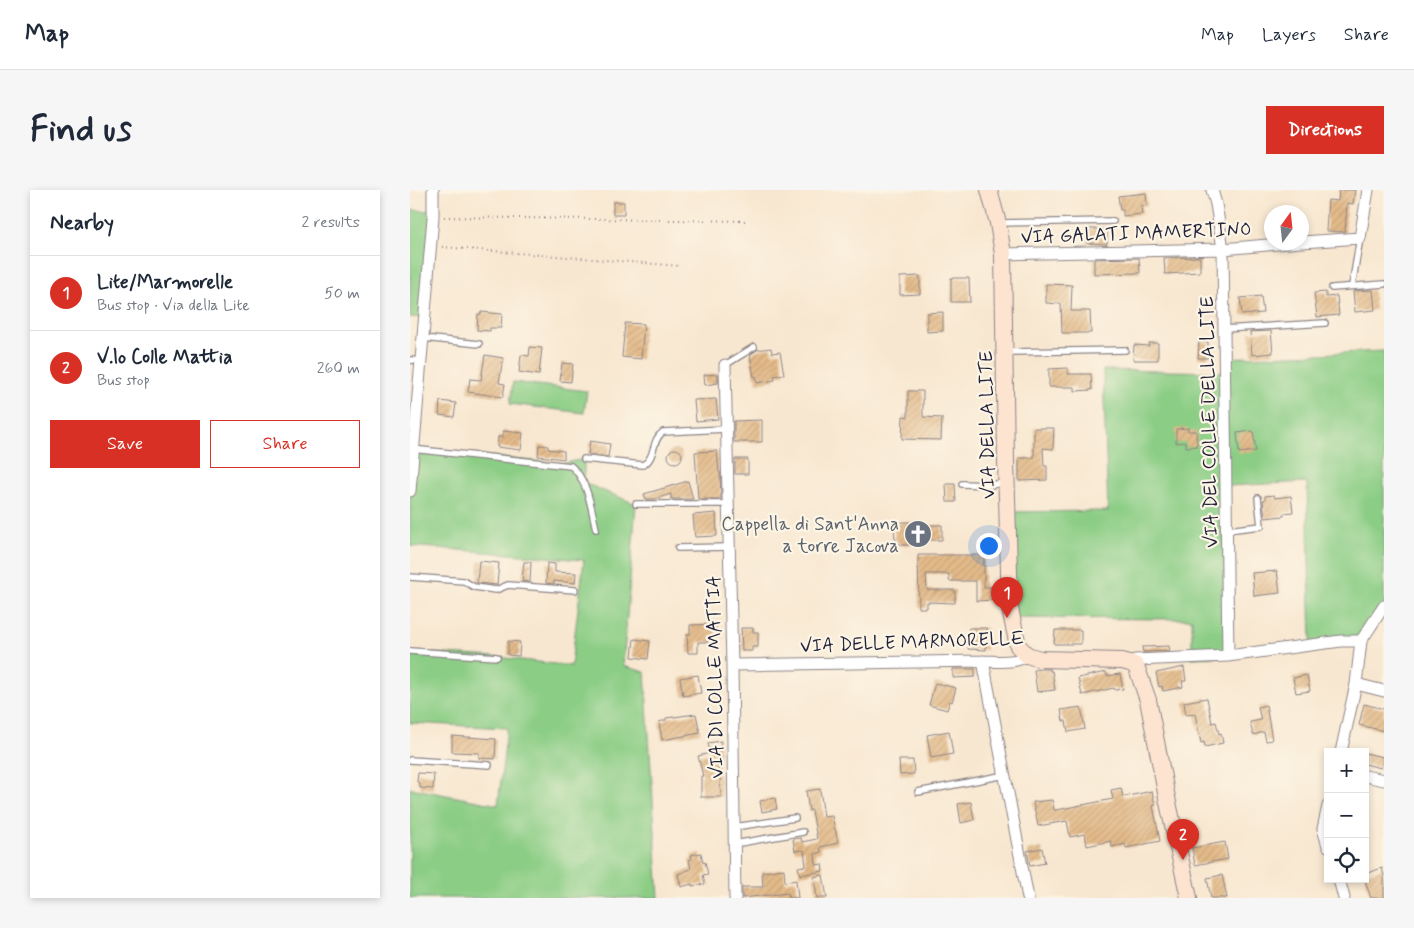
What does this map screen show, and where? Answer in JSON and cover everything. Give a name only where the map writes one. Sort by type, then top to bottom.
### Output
[{"type":"street","points":[[410,491],[416,360],[423,338],[433,217],[433,190]]},
{"type":"street","name":"VIA DELLA LITE","points":[[989,190],[998,223],[1003,254],[1010,609],[1018,646],[1027,655]]},
{"type":"street","name":"VIA DEL COLLE DELLA LITE","points":[[1212,190],[1223,248],[1228,656]]},
{"type":"street","points":[[1360,238],[1368,190]]},
{"type":"street","name":"VIA GALATI MAMERTINO","points":[[1309,241],[1360,238]]},
{"type":"street","name":"VIA GALATI MAMERTINO","points":[[1003,254],[1223,248],[1264,245]]},
{"type":"street","name":"VIA DI COLLE MATTIA","points":[[725,365],[732,665],[734,898]]},
{"type":"street","points":[[1341,748],[1356,684],[1361,641],[1384,606]]},
{"type":"street","name":"VIA DELLE MARMORELLE","points":[[732,665],[1014,660],[1024,658],[1027,655],[1051,660],[1130,663],[1135,660],[1228,656],[1341,641],[1361,641]]},
{"type":"street","points":[[983,661],[1028,898]]},
{"type":"street","points":[[1130,663],[1136,666],[1148,700],[1167,798],[1190,898]]},
{"type":"street","points":[[1356,684],[1384,690]]},
{"type":"street","points":[[1369,777],[1384,780]]},
{"type":"street","points":[[1340,883],[1344,898]]},
{"type":"lane","points":[[998,223],[1113,221]]},
{"type":"lane","points":[[1352,286],[1360,238]]},
{"type":"lane","points":[[1332,288],[1384,284]]},
{"type":"lane","points":[[1224,329],[1325,323]]},
{"type":"lane","points":[[423,338],[479,344]]},
{"type":"lane","points":[[725,365],[754,347]]},
{"type":"lane","points":[[1005,352],[1125,350]]},
{"type":"lane","points":[[584,459],[643,465],[648,462],[656,438],[663,432],[726,429]]},
{"type":"lane","points":[[412,449],[571,466],[576,470],[584,483],[596,529]]},
{"type":"lane","points":[[962,484],[990,485],[1007,482]]},
{"type":"lane","points":[[1227,530],[1261,526],[1258,498]]},
{"type":"lane","points":[[636,504],[728,504]]},
{"type":"lane","points":[[678,548],[729,547]]},
{"type":"lane","points":[[410,577],[464,581],[474,587],[496,590],[508,585],[574,590]]},
{"type":"lane","points":[[410,652],[497,657]]},
{"type":"lane","points":[[410,760],[489,765]]},
{"type":"lane","points":[[918,792],[1005,775]]},
{"type":"lane","points":[[734,827],[795,818]]},
{"type":"lane","points":[[734,844],[803,832]]},
{"type":"path","points":[[433,217],[749,221]]},
{"type":"path","points":[[431,246],[681,266]]},
{"type":"green space","points":[[410,210],[434,211],[425,318],[410,317]]},
{"type":"green space","points":[[1384,351],[1384,606],[1361,641],[1311,645],[1307,482],[1226,486],[1228,656],[1192,658],[1192,619],[1007,618],[1008,512],[1108,511],[1103,370],[1225,372],[1225,358]]},
{"type":"green space","points":[[513,382],[587,391],[584,413],[510,404]]},
{"type":"green space","points":[[414,449],[561,464],[584,459],[584,483],[636,504],[623,666],[645,672],[659,898],[410,898],[410,788],[498,805],[507,728],[410,723],[410,652],[497,657],[571,666],[584,560],[410,546],[410,491]]},
{"type":"building","points":[[1339,190],[1355,190],[1353,204],[1347,203],[1345,232],[1326,231],[1328,200],[1338,201]]},
{"type":"building","points":[[1146,193],[1147,205],[1141,206],[1142,214],[1123,216],[1118,196]]},
{"type":"building","points":[[613,202],[624,202],[624,215],[613,215]]},
{"type":"building","points":[[1087,229],[1107,229],[1107,244],[1087,243]]},
{"type":"building","points":[[1200,257],[1200,272],[1165,274],[1164,258]]},
{"type":"building","points":[[1139,258],[1140,273],[1094,274],[1094,259]]},
{"type":"building","points":[[920,276],[920,294],[900,295],[900,277]]},
{"type":"building","points":[[951,278],[969,278],[970,302],[951,302]]},
{"type":"building","points":[[1046,284],[1072,285],[1071,311],[1090,311],[1091,333],[1062,333],[1061,304],[1046,303]]},
{"type":"building","points":[[1373,290],[1375,310],[1355,312],[1353,291]]},
{"type":"building","points":[[1326,292],[1326,297],[1337,296],[1339,315],[1317,317],[1314,293]]},
{"type":"building","points":[[1261,296],[1263,313],[1242,315],[1240,298]]},
{"type":"building","points":[[481,312],[502,314],[501,328],[490,328],[490,331],[477,330],[478,314],[481,314]]},
{"type":"building","points":[[943,312],[943,331],[927,332],[927,313]]},
{"type":"building","points":[[625,323],[644,324],[641,359],[622,357]]},
{"type":"building","points":[[1271,331],[1273,353],[1252,355],[1250,332]]},
{"type":"building","points":[[1199,342],[1208,342],[1208,358],[1198,358]]},
{"type":"building","points":[[1149,343],[1158,343],[1158,360],[1133,360],[1134,345],[1149,346]]},
{"type":"building","points":[[530,347],[542,348],[539,375],[519,372],[521,355],[529,356]]},
{"type":"building","points":[[771,348],[772,353],[780,352],[784,374],[774,376],[775,380],[757,383],[750,355],[757,350]]},
{"type":"building","points":[[485,355],[503,358],[499,383],[505,384],[503,397],[468,392],[470,379],[481,380]]},
{"type":"building","points":[[562,363],[573,364],[571,382],[560,381]]},
{"type":"building","points":[[1068,368],[1068,374],[1091,374],[1092,390],[1075,391],[1075,387],[1049,387],[1049,369]]},
{"type":"building","points":[[718,374],[718,383],[705,385],[704,375]]},
{"type":"building","points":[[908,391],[923,391],[923,417],[942,418],[941,440],[902,439],[903,416],[908,417]]},
{"type":"building","points":[[716,399],[718,419],[696,421],[694,400]]},
{"type":"building","points":[[440,401],[456,403],[454,417],[439,415]]},
{"type":"building","points":[[762,420],[762,442],[734,442],[734,421]]},
{"type":"building","points":[[1034,428],[1054,428],[1053,449],[1043,448],[1044,466],[1047,466],[1047,480],[1019,481],[1019,458],[1034,458]]},
{"type":"building","points":[[1188,428],[1188,431],[1196,431],[1197,446],[1186,447],[1186,442],[1176,443],[1176,429]]},
{"type":"building","points":[[503,431],[523,433],[521,450],[497,447],[498,437],[503,437]]},
{"type":"building","points":[[1253,431],[1256,451],[1239,453],[1237,433]]},
{"type":"building","points":[[590,441],[610,444],[608,457],[588,454]]},
{"type":"building","points":[[539,445],[548,446],[548,449],[564,451],[564,459],[538,456]]},
{"type":"building","points":[[672,449],[678,449],[682,456],[678,463],[672,463],[668,459],[668,453]]},
{"type":"building","points":[[717,451],[721,499],[698,499],[695,452]]},
{"type":"building","points":[[735,459],[748,459],[748,474],[735,474]]},
{"type":"building","points":[[688,481],[693,499],[671,499],[671,494],[655,499],[646,499],[644,494]]},
{"type":"building","points":[[946,484],[955,484],[956,502],[947,502]]},
{"type":"building","points":[[1274,495],[1275,498],[1291,496],[1293,512],[1284,513],[1284,516],[1265,518],[1263,500],[1265,500],[1265,496]]},
{"type":"building","points":[[716,513],[717,536],[695,537],[693,515]]},
{"type":"building","name":"Cappella di Sant'Anna a torre Jacova","points":[[902,522],[909,522],[915,525],[942,525],[942,540],[915,540],[909,545],[901,545],[895,539],[894,529]]},
{"type":"building","points":[[918,555],[984,555],[984,587],[995,587],[995,600],[976,601],[976,581],[949,581],[949,574],[926,574],[927,590],[955,590],[955,603],[927,602],[927,608],[919,608]]},
{"type":"building","points":[[479,561],[499,563],[497,585],[477,583]]},
{"type":"building","points":[[524,562],[531,562],[530,582],[522,581]]},
{"type":"building","points":[[547,563],[555,564],[555,572],[576,573],[575,583],[554,581],[554,584],[546,583]]},
{"type":"building","points":[[1277,571],[1280,593],[1254,596],[1252,573]]},
{"type":"building","points":[[716,624],[716,642],[698,642],[698,653],[688,653],[687,634],[690,634],[690,625]]},
{"type":"building","points":[[741,628],[753,628],[753,632],[758,632],[758,647],[752,647],[752,651],[742,651]]},
{"type":"building","points":[[969,628],[987,628],[986,650],[968,649]]},
{"type":"building","points":[[1055,630],[1081,630],[1081,644],[1054,644]]},
{"type":"building","points":[[634,639],[650,641],[648,659],[632,657]]},
{"type":"building","points":[[508,641],[520,642],[519,656],[508,655]]},
{"type":"building","points":[[1169,646],[1170,651],[1143,652],[1142,647]]},
{"type":"building","points":[[1184,667],[1186,681],[1182,681],[1183,687],[1163,691],[1162,686],[1159,687],[1156,673]]},
{"type":"building","points":[[953,669],[975,669],[975,677],[953,678]]},
{"type":"building","points":[[1050,669],[1052,671],[1055,690],[1037,692],[1034,670]]},
{"type":"building","points":[[1106,672],[1107,676],[1120,674],[1123,689],[1115,690],[1114,688],[1082,695],[1078,678]]},
{"type":"building","points":[[698,675],[701,693],[683,696],[680,678]]},
{"type":"building","points":[[1307,675],[1310,691],[1296,693],[1293,678]]},
{"type":"building","points":[[935,683],[956,688],[952,702],[950,701],[947,710],[929,705]]},
{"type":"building","points":[[1207,698],[1212,723],[1216,722],[1223,743],[1205,747],[1204,742],[1201,743],[1195,714],[1186,715],[1184,702]]},
{"type":"building","points":[[1364,704],[1384,709],[1384,731],[1359,725]]},
{"type":"building","points":[[1266,705],[1272,740],[1266,741],[1264,732],[1253,735],[1250,722],[1261,720],[1258,707]]},
{"type":"building","points":[[1081,707],[1085,729],[1068,732],[1061,710]]},
{"type":"building","points":[[696,714],[700,733],[662,740],[659,722],[666,720],[666,718]]},
{"type":"building","points":[[949,731],[953,754],[931,758],[927,735]]},
{"type":"building","points":[[452,736],[496,739],[495,759],[479,758],[479,753],[452,752]]},
{"type":"building","points":[[721,741],[718,775],[720,775],[721,797],[701,797],[701,776],[703,776],[698,756],[710,753],[708,743]]},
{"type":"building","points":[[1369,754],[1383,757],[1381,768],[1369,765]]},
{"type":"building","points":[[899,760],[913,760],[914,774],[900,775]]},
{"type":"building","points":[[418,773],[434,774],[433,789],[420,788],[420,783],[417,782]]},
{"type":"building","points":[[1121,788],[1123,797],[1152,791],[1160,841],[1126,848],[1125,844],[1112,847],[1111,841],[1087,846],[1085,834],[1070,837],[1067,821],[1038,826],[1033,802],[1052,800],[1054,810],[1056,810],[1113,799],[1111,790]]},
{"type":"building","points":[[820,789],[824,817],[832,816],[838,843],[820,847],[821,852],[815,854],[816,865],[822,864],[823,871],[800,875],[798,867],[806,866],[804,850],[795,851],[793,839],[801,838],[802,842],[817,839],[812,810],[809,811],[806,791]]},
{"type":"building","points":[[775,798],[777,809],[762,812],[760,801]]},
{"type":"building","points":[[971,802],[974,820],[961,823],[958,804]]},
{"type":"building","points":[[1225,842],[1228,859],[1195,865],[1192,848]]},
{"type":"building","points":[[1042,848],[1045,863],[1030,866],[1027,851]]},
{"type":"building","points":[[701,853],[708,874],[703,875],[705,884],[692,886],[692,884],[681,887],[678,874],[691,869],[689,860],[692,859],[691,855]]},
{"type":"building","points":[[1382,868],[1384,898],[1371,898],[1366,883],[1369,883],[1369,873]]},
{"type":"building","points":[[784,869],[785,882],[796,880],[798,898],[789,898],[788,893],[742,898],[742,887],[763,887],[762,872]]},
{"type":"building","points":[[823,875],[827,898],[817,898],[814,877]]},
{"type":"building","points":[[1222,875],[1227,898],[1211,898],[1207,878]]},
{"type":"place","name":"Cappella di Sant'Anna a torre Jacova","points":[[918,534]]},
{"type":"place","name":"Lite/Marmorelle","points":[[1007,618]]},
{"type":"place","name":"V.lo Colle Mattia","points":[[1183,860]]}]
